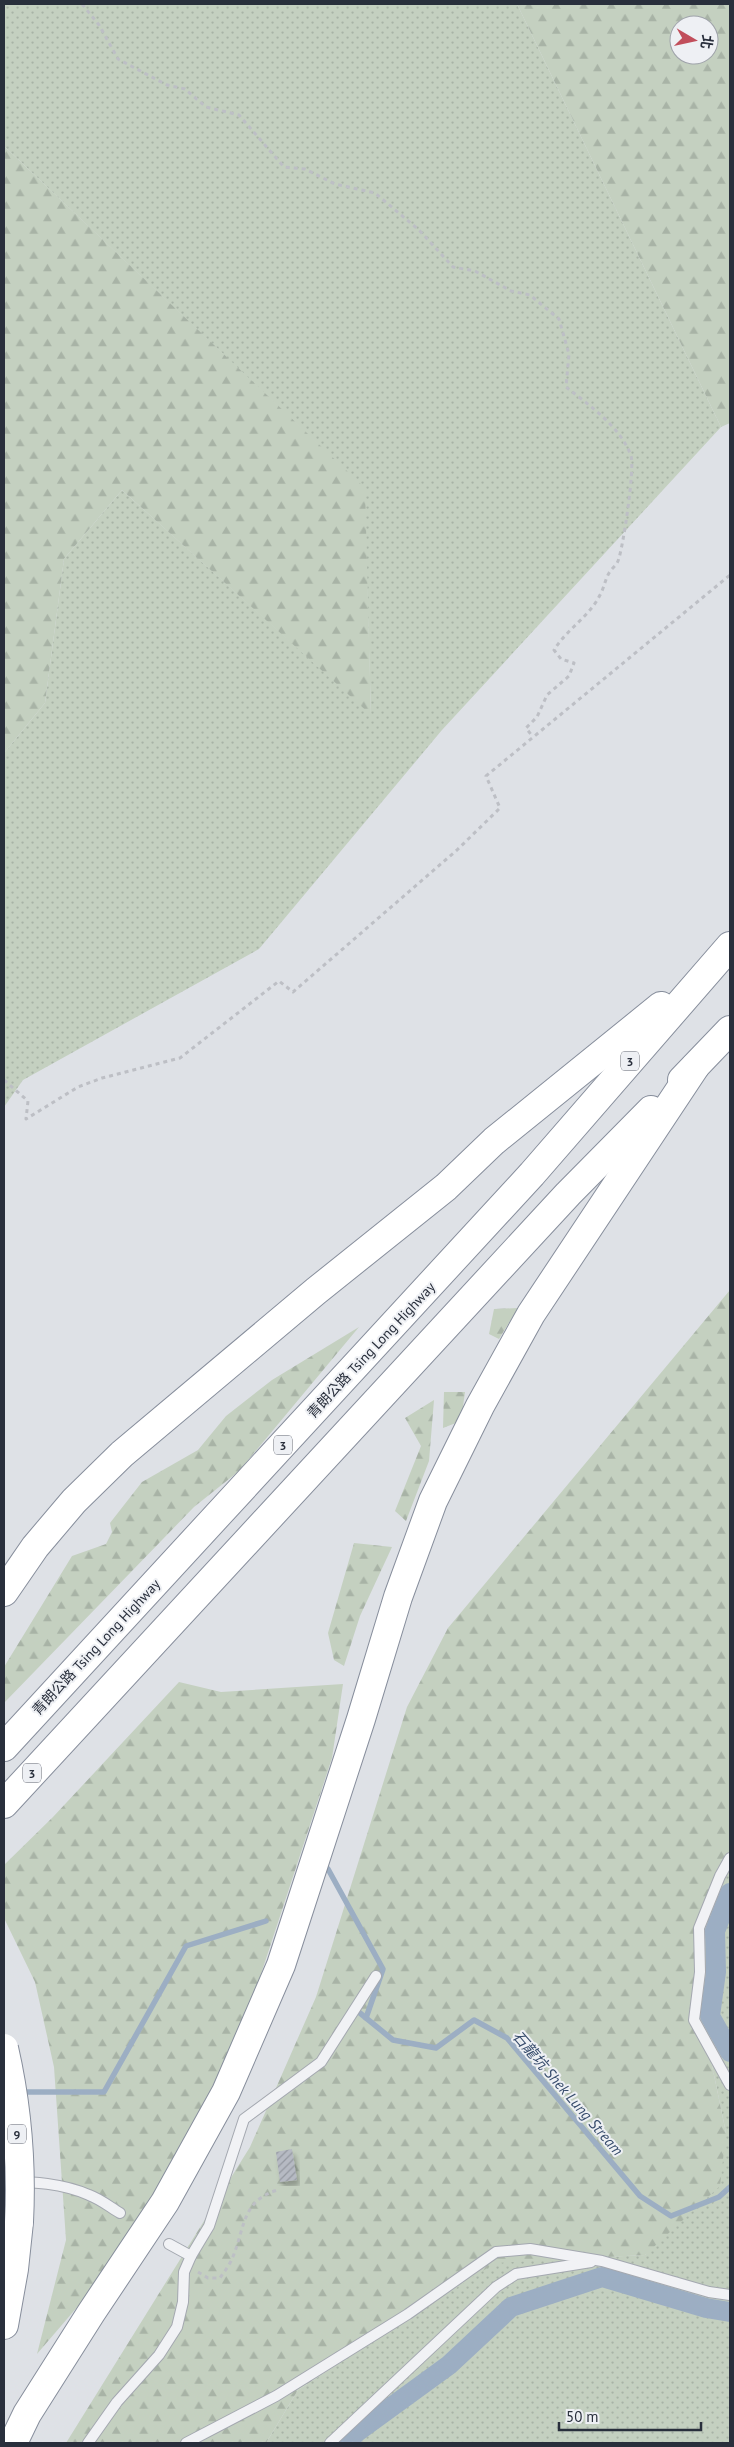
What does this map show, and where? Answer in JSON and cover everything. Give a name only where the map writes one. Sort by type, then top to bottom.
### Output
[{"type":"highway","points":[[4,1592],[35,1547],[74,1501],[122,1454],[316,1292],[446,1187],[494,1141],[672,997],[730,947]]},
{"type":"highway","name":"青朗公路 Tsing Long Highway","points":[[4,1746],[532,1174],[730,947]]},
{"type":"highway","name":"3","points":[[4,1804],[568,1194],[730,1030]]},
{"type":"highway","points":[[13,2443],[27,2414],[165,2202],[226,2092],[281,1965],[361,1719],[398,1597],[433,1500],[480,1406],[531,1314],[695,1067]]},
{"type":"highway","name":"9","points":[[4,2048],[17,2126],[21,2191],[14,2270],[4,2325]]},
{"type":"lane","points":[[730,1858],[720,1876],[699,1928],[700,1972],[694,2020],[730,2085]]},
{"type":"lane","points":[[88,2443],[117,2402],[159,2356],[177,2327],[183,2302],[184,2272],[209,2226],[244,2119],[322,2062],[376,1976]]},
{"type":"lane","points":[[4,2181],[38,2182],[61,2186],[90,2195],[120,2213]]},
{"type":"lane","points":[[169,2244],[191,2256]]},
{"type":"lane","points":[[186,2443],[276,2396],[408,2314],[496,2252],[530,2249],[602,2261],[709,2292],[730,2295]]},
{"type":"lane","points":[[330,2443],[432,2345],[496,2288],[516,2274],[602,2261]]},
{"type":"path","points":[[82,4],[99,25],[118,59],[166,85],[185,89],[206,107],[240,115],[284,167],[305,170],[335,184],[375,193],[419,230],[453,267],[475,271],[511,291],[530,295],[559,320],[569,354],[566,387],[598,412],[622,441],[631,456],[632,483],[618,561],[608,574],[600,595],[580,622],[564,635],[554,650],[562,659],[574,663],[569,676],[547,696],[537,717],[526,728],[533,737]]},
{"type":"path","points":[[4,1080],[28,1101],[26,1120],[78,1087],[102,1078],[180,1058],[279,981],[293,992],[457,850],[500,808],[486,776],[730,575]]},
{"type":"path","points":[[187,2266],[208,2278],[220,2278],[231,2261],[243,2223],[252,2204],[267,2192],[278,2190]]},
{"type":"green space","points":[[4,4],[517,4],[721,427],[442,730],[259,949],[23,1080],[4,1107],[4,753],[45,703],[64,559],[122,490],[371,714],[364,488],[4,146]]},
{"type":"green space","points":[[517,4],[730,4],[730,423],[721,427]]},
{"type":"green space","points":[[4,146],[365,488],[371,715],[122,490],[64,559],[45,703],[4,753]]},
{"type":"green space","points":[[730,1290],[730,1858],[720,1865],[696,1988],[726,2133],[720,2186],[645,2255],[495,2263],[298,2390],[266,2443],[66,2443],[250,2147],[316,1997],[407,1707],[448,1628]]},
{"type":"green space","points":[[518,1308],[499,1339],[489,1334],[494,1309]]},
{"type":"green space","points":[[359,1327],[239,1471],[194,1507],[4,1703],[4,1667],[72,1556],[106,1544],[112,1532],[110,1523],[142,1482],[198,1450],[226,1416],[272,1380]]},
{"type":"green space","points":[[444,1392],[465,1392],[461,1421],[443,1428]]},
{"type":"green space","points":[[434,1400],[429,1461],[406,1521],[395,1511],[421,1446],[405,1418]]},
{"type":"green space","points":[[354,1543],[392,1547],[360,1616],[344,1666],[334,1660],[328,1633]]},
{"type":"green space","points":[[179,1682],[221,1692],[343,1684],[332,1758],[234,2056],[121,2256],[37,2354],[66,2240],[54,2067],[35,1982],[4,1918],[4,1865],[53,1817]]},
{"type":"green space","points":[[730,1858],[730,2443],[266,2443],[298,2390],[495,2262],[645,2255],[726,2133],[696,1988],[720,1865]]},
{"type":"building","points":[[292,2149],[297,2180],[280,2182],[276,2152]]},
{"type":"waterway","points":[[328,1869],[383,1969],[366,2018]]},
{"type":"waterway","points":[[730,1893],[715,1931],[716,1972],[710,2016],[730,2052]]},
{"type":"waterway","points":[[20,2092],[104,2092],[186,1946],[266,1921]]},
{"type":"waterway","name":"石龍坑 Shek Lung Stream","points":[[355,2009],[393,2040],[436,2048],[474,2020],[507,2038],[640,2196],[671,2216],[719,2197],[730,2187]]},
{"type":"waterway","points":[[346,2443],[357,2432],[449,2365],[511,2307],[602,2277],[706,2308],[730,2312]]}]
